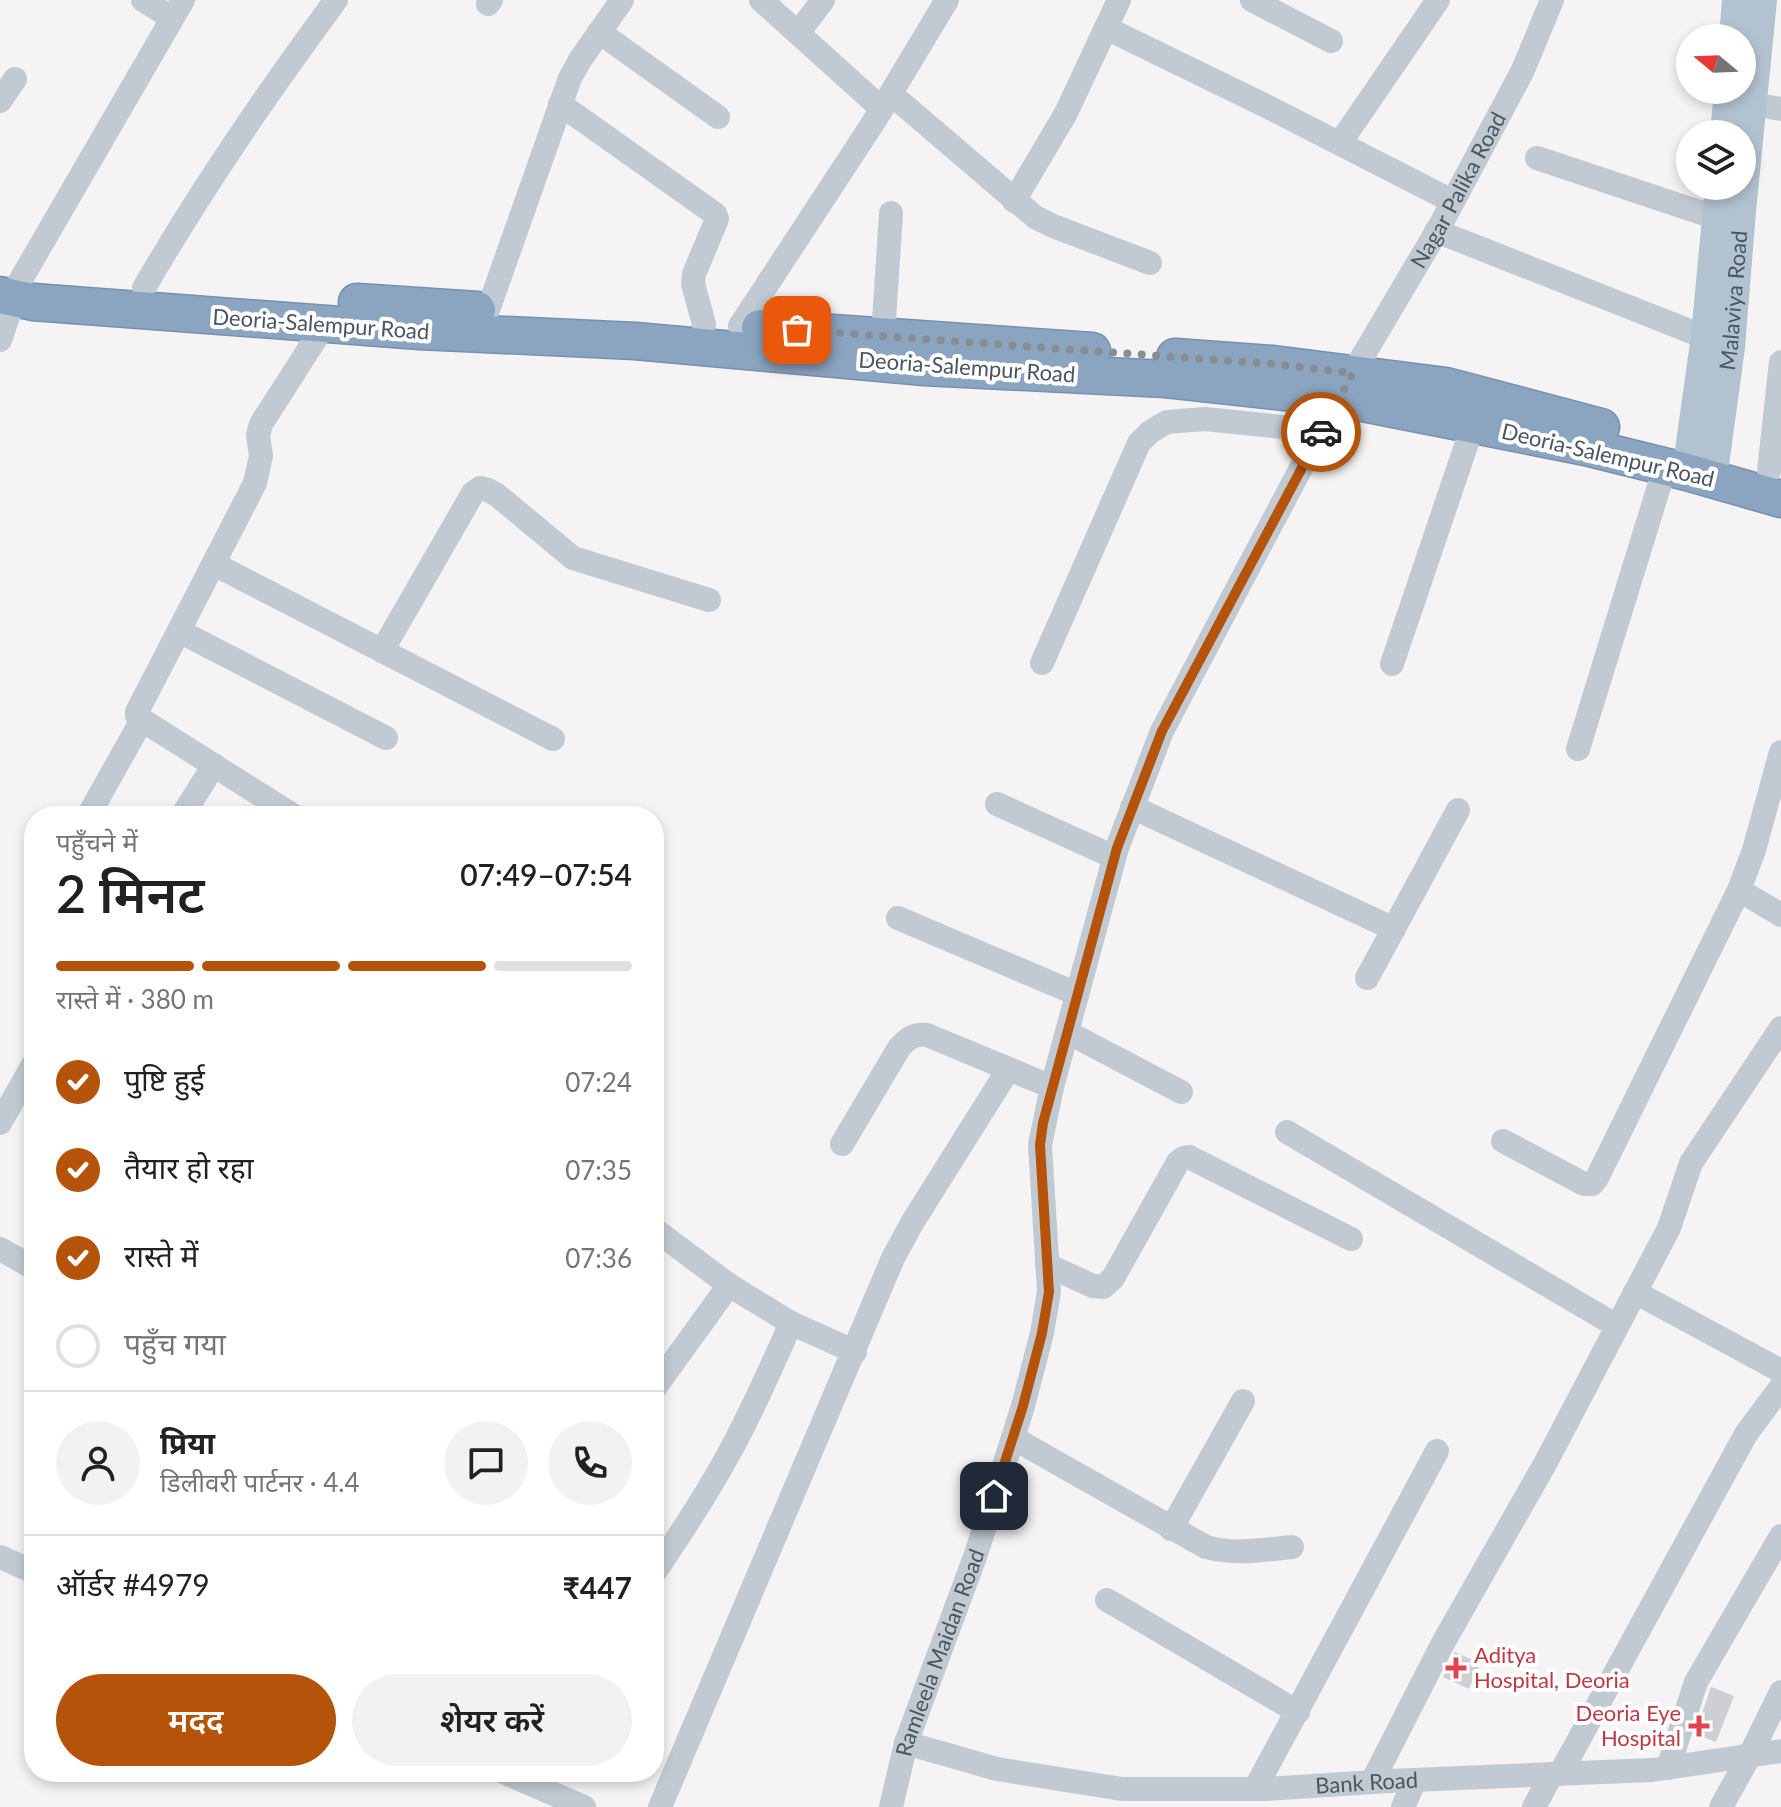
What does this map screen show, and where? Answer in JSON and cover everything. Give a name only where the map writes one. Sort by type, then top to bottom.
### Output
[{"type":"highway","name":"Deoria-Salempur Road","points":[[8,289],[144,288],[1273,364],[1473,425],[1777,482]]},
{"type":"highway","name":"Deoria-Salempur Road","points":[[8,289],[33,302],[420,331],[635,341],[925,367],[1346,386],[1446,386],[1694,465]]},
{"type":"main road","points":[[1735,24],[1737,0]]},
{"type":"main road","name":"Malaviya Road","points":[[1756,24],[1762,0]]},
{"type":"main road","name":"Malaviya Road","points":[[1694,465],[1718,342],[1736,104]]},
{"type":"main road","name":"Malaviya Road","points":[[1718,342],[1719,200]]},
{"type":"street","points":[[0,340],[8,289],[178,9],[143,0]]},
{"type":"street","points":[[144,288],[188,212],[336,0]]},
{"type":"street","points":[[488,310],[560,104],[580,60],[622,0]]},
{"type":"street","points":[[761,0],[798,33],[1035,217],[1150,263]]},
{"type":"street","points":[[798,33],[823,0]]},
{"type":"street","points":[[740,326],[886,101],[947,0]]},
{"type":"street","points":[[1014,201],[1066,113],[1119,0]]},
{"type":"street","points":[[1252,0],[1331,41]]},
{"type":"street","points":[[1340,143],[1438,0]]},
{"type":"street","name":"Nagar Palika Road","points":[[1346,386],[1436,231],[1523,70],[1552,0]]},
{"type":"street","points":[[1106,28],[1452,201]]},
{"type":"street","points":[[599,32],[718,117]]},
{"type":"street","points":[[0,101],[15,79]]},
{"type":"street","points":[[1756,103],[1781,109]]},
{"type":"street","points":[[560,104],[715,214],[717,219],[694,274],[693,284],[704,324]]},
{"type":"street","points":[[1537,158],[1717,218]]},
{"type":"street","points":[[883,336],[891,213]]},
{"type":"street","points":[[1436,231],[1718,342]]},
{"type":"street","points":[[278,806],[142,720],[137,712],[255,483],[261,456],[258,435],[261,424],[325,324]]},
{"type":"street","points":[[1777,482],[1781,362]]},
{"type":"street","name":"Ramleela Maidan Road","points":[[891,1807],[906,1743],[976,1554],[1042,1333],[1049,1292],[1040,1145],[1052,1087],[1114,857],[1162,731],[1346,386]]},
{"type":"street","points":[[1042,663],[1139,443],[1150,432],[1167,422],[1205,419],[1321,431]]},
{"type":"street","points":[[1392,664],[1473,425]]},
{"type":"street","points":[[1578,749],[1694,465]]},
{"type":"street","points":[[382,651],[473,493],[480,488],[497,495],[573,558],[709,600]]},
{"type":"street","points":[[214,564],[553,739]]},
{"type":"street","points":[[179,631],[386,738]]},
{"type":"street","points":[[94,806],[142,720]]},
{"type":"street","points":[[1503,1141],[1584,1184],[1592,1184],[1597,1178],[1739,890],[1754,850],[1781,752]]},
{"type":"street","points":[[188,806],[214,765]]},
{"type":"street","points":[[997,804],[1114,857]]},
{"type":"street","points":[[1132,807],[1394,929]]},
{"type":"street","points":[[1367,978],[1458,810]]},
{"type":"street","points":[[1739,890],[1781,915]]},
{"type":"street","points":[[898,918],[1077,994]]},
{"type":"street","points":[[1372,1782],[1443,1643],[1546,1462],[1669,1228],[1691,1163],[1772,1060],[1781,1028]]},
{"type":"street","points":[[1067,1032],[1181,1092]]},
{"type":"street","points":[[842,1144],[899,1048],[916,1034],[927,1035],[1052,1087]]},
{"type":"street","points":[[660,1807],[893,1258],[1008,1070]]},
{"type":"street","points":[[0,1123],[24,1081]]},
{"type":"street","points":[[1287,1132],[1617,1326]]},
{"type":"street","points":[[1047,1265],[1093,1286],[1103,1287],[1113,1278],[1178,1162],[1189,1157],[1351,1239]]},
{"type":"street","points":[[664,1236],[729,1285],[791,1323],[855,1352]]},
{"type":"street","points":[[0,1249],[24,1262]]},
{"type":"street","points":[[664,1375],[729,1285]]},
{"type":"street","points":[[1635,1292],[1781,1371]]},
{"type":"street","points":[[664,1558],[727,1457],[791,1323]]},
{"type":"street","points":[[1534,1807],[1556,1774],[1746,1434],[1781,1387]]},
{"type":"street","points":[[1171,1529],[1243,1401]]},
{"type":"street","points":[[1013,1438],[1206,1547],[1224,1552],[1292,1547]]},
{"type":"street","points":[[1255,1789],[1437,1451]]},
{"type":"street","points":[[1668,1768],[1696,1682],[1781,1536]]},
{"type":"street","points":[[0,1557],[24,1568]]},
{"type":"street","points":[[1107,1600],[1298,1712]]},
{"type":"street","points":[[1721,1807],[1781,1692]]},
{"type":"street","name":"Bank Road","points":[[906,1743],[997,1769],[1122,1789],[1255,1789],[1652,1770],[1781,1751]]},
{"type":"street","points":[[1403,1807],[1415,1780]]},
{"type":"street","points":[[526,1782],[584,1807]]},
{"type":"building","points":[[1455,1652],[1480,1663],[1469,1689],[1443,1677]]},
{"type":"building","points":[[1711,1687],[1734,1696],[1716,1742],[1695,1734]]},
{"type":"way so far","points":[[797,330],[1273,364],[1353,373],[1321,432]]},
{"type":"place","name":"Aditya Hospital, Deoria","points":[[1456,1668]]},
{"type":"place","name":"Deoria Eye Hospital","points":[[1699,1726]]},
{"type":"route","points":[[994,1496],[1023,1406],[1049,1292],[1040,1145],[1043,1123],[1117,848],[1162,731],[1321,432]]}]
